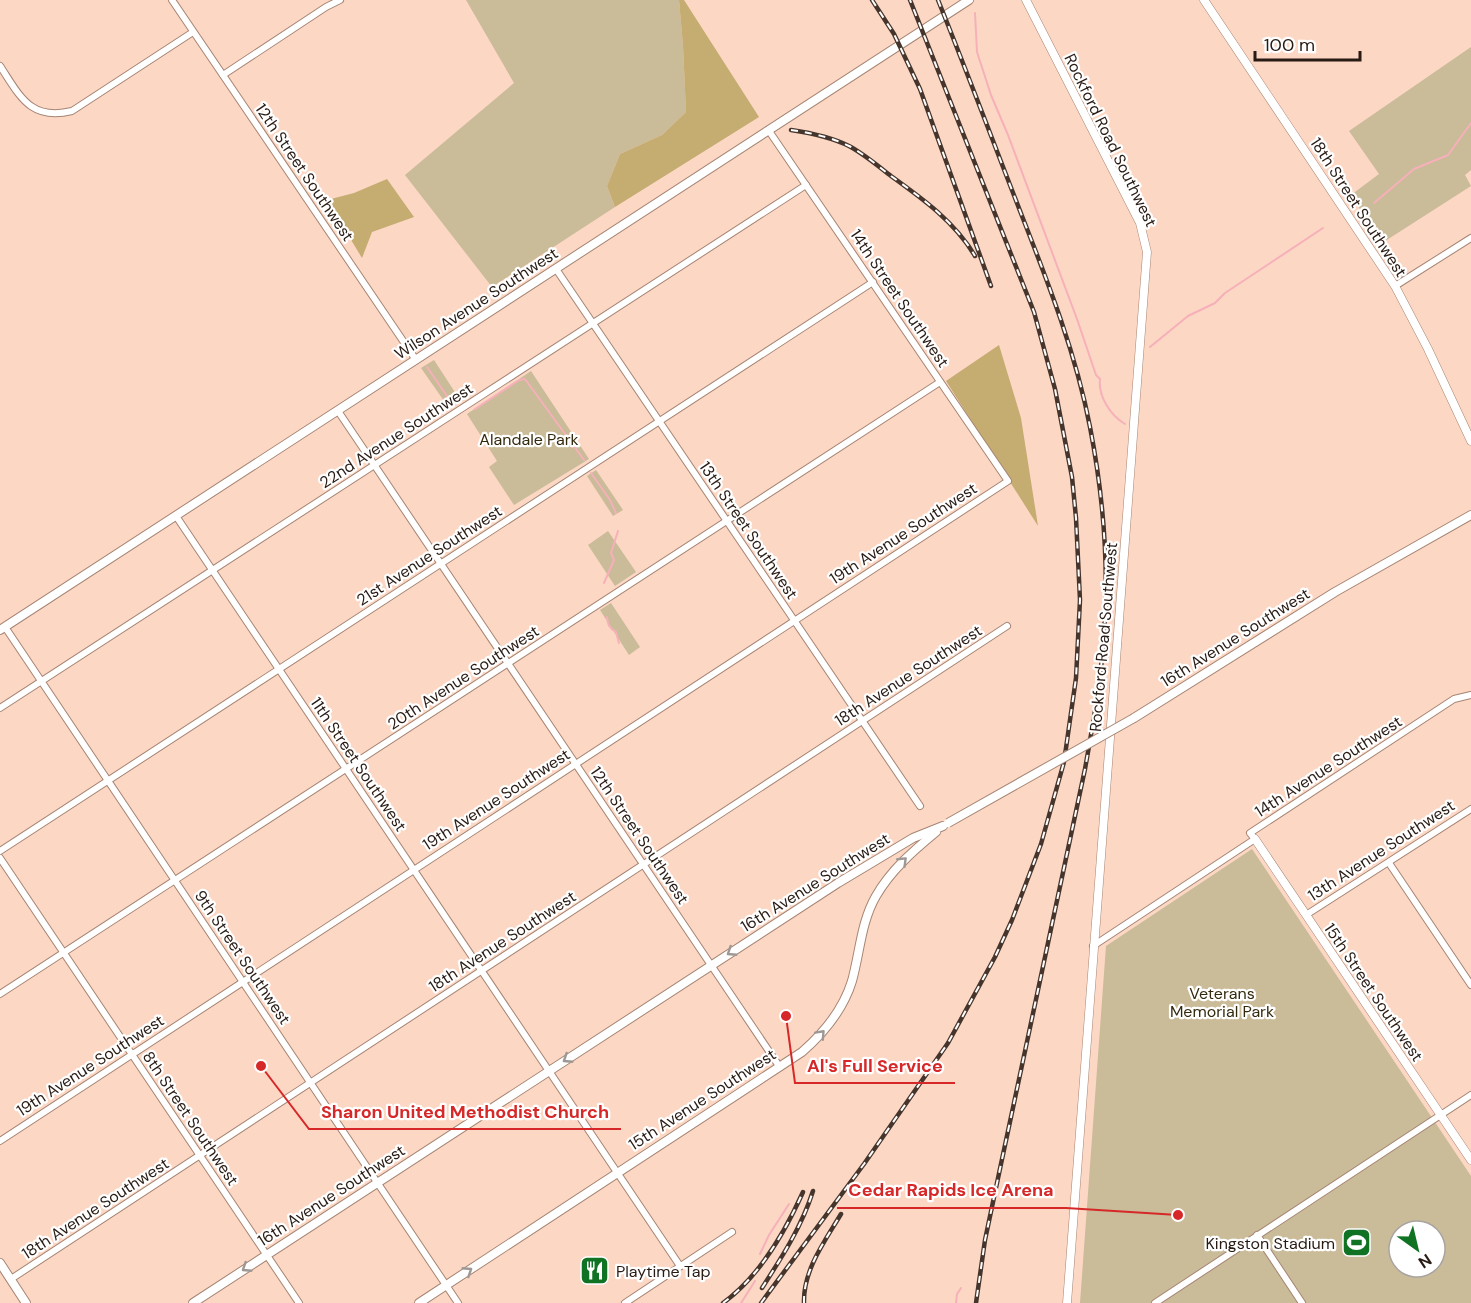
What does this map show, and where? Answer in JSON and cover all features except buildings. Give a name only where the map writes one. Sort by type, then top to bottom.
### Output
[{"type":"main road","name":"Wilson Avenue Southwest","points":[[3,629],[969,0]]},
{"type":"main road","name":"16th Avenue Southwest","points":[[193,1303],[711,965],[883,856],[914,838],[945,825],[1134,718],[1335,592],[1471,515]]},
{"type":"main road","name":"15th Avenue Southwest","points":[[419,1303],[802,1052],[832,1022],[851,982],[864,923],[875,897],[892,873],[945,825]]},
{"type":"main road","points":[[0,1263],[26,1303]]},
{"type":"street","name":"12th Street Southwest","points":[[172,0],[416,360]]},
{"type":"street","points":[[223,75],[339,0]]},
{"type":"street","name":"Rockford Road Southwest","points":[[1026,0],[1140,223],[1147,252],[1067,1303]]},
{"type":"street","name":"18th Street Southwest","points":[[1204,0],[1395,286],[1428,349],[1471,441]]},
{"type":"street","points":[[0,66],[23,100],[33,109],[59,114],[72,111],[193,32]]},
{"type":"street","name":"14th Street Southwest","points":[[769,130],[1008,481]]},
{"type":"street","name":"22nd Avenue Southwest","points":[[0,708],[806,185]]},
{"type":"street","points":[[1395,286],[1471,237]]},
{"type":"street","name":"13th Street Southwest","points":[[556,269],[920,806]]},
{"type":"street","name":"21st Avenue Southwest","points":[[0,850],[873,282]]},
{"type":"street","name":"20th Avenue Southwest","points":[[0,994],[940,382]]},
{"type":"street","name":"12th Street Southwest","points":[[338,411],[779,1066]]},
{"type":"street","name":"19th Avenue Southwest","points":[[0,1141],[1008,481]]},
{"type":"street","name":"11th Street Southwest","points":[[176,516],[680,1266]]},
{"type":"street","name":"18th Avenue Southwest","points":[[11,1279],[1007,626]]},
{"type":"street","name":"9th Street Southwest","points":[[3,629],[42,681],[458,1303]]},
{"type":"street","name":"14th Avenue Southwest","points":[[1093,946],[1255,839],[1250,833],[1454,699],[1471,695]]},
{"type":"street","name":"13th Avenue Southwest","points":[[1306,915],[1471,808]]},
{"type":"street","name":"15th Street Southwest","points":[[1255,839],[1471,1160]]},
{"type":"street","name":"8th Street Southwest","points":[[0,858],[299,1303]]},
{"type":"street","points":[[1389,863],[1471,985]]},
{"type":"street","points":[[1155,1303],[1471,1095]]},
{"type":"street","points":[[625,1303],[732,1232]]},
{"type":"street","points":[[1257,1235],[1302,1303]]},
{"type":"green space","points":[[466,0],[679,0],[686,112],[662,135],[620,154],[607,186],[615,207],[492,287],[405,175],[514,83]]},
{"type":"green space","points":[[1471,47],[1471,170],[1465,175],[1471,186],[1382,243],[1351,195],[1379,174],[1349,131]]},
{"type":"green space","points":[[434,360],[460,400],[449,408],[421,368]]},
{"type":"green space","name":"Alandale Park","points":[[531,371],[589,459],[514,505],[489,467],[497,461],[467,414]]},
{"type":"green space","points":[[596,470],[623,510],[613,516],[587,476]]},
{"type":"green space","points":[[608,531],[636,572],[615,586],[588,545]]},
{"type":"green space","points":[[611,603],[640,647],[629,655],[600,610]]},
{"type":"green space","name":"Veterans Memorial Park","points":[[1252,849],[1471,1176],[1471,1303],[1080,1303],[1106,946]]},
{"type":"shaded area","points":[[679,0],[684,0],[759,117],[615,207],[607,186],[620,154],[662,135],[686,112]]},
{"type":"shaded area","points":[[387,179],[414,217],[372,232],[362,258],[327,200],[354,193]]},
{"type":"shaded area","points":[[999,345],[1021,418],[1038,526],[946,381]]},
{"type":"waterway","points":[[975,13],[977,52],[991,95],[1008,135],[1096,375],[1100,379],[1103,398],[1110,410],[1125,424]]},
{"type":"waterway","points":[[1374,203],[1414,169],[1448,155],[1471,123]]},
{"type":"waterway","points":[[1150,347],[1188,316],[1215,303],[1225,293],[1323,228]]},
{"type":"waterway","points":[[427,367],[451,402]]},
{"type":"waterway","points":[[475,409],[519,380],[525,379],[584,460]]},
{"type":"waterway","points":[[591,473],[610,500],[616,513]]},
{"type":"waterway","points":[[604,583],[614,560],[611,553],[618,531]]},
{"type":"waterway","points":[[607,617],[609,626],[616,632],[619,643]]},
{"type":"waterway","points":[[760,1254],[789,1204]]},
{"type":"waterway","points":[[741,1303],[755,1281]]},
{"type":"waterway","points":[[956,1303],[957,1294],[961,1288]]},
{"type":"railway","points":[[872,0],[894,34],[920,89],[991,286]]},
{"type":"railway","points":[[761,1303],[864,1164],[948,1043],[995,957],[1041,844],[1064,762],[1076,678],[1080,600],[1076,518],[1072,477],[1055,389],[1034,312],[910,0]]},
{"type":"railway","points":[[938,0],[1042,268],[1077,373],[1095,452],[1106,582],[1103,651],[1085,769],[985,1240],[976,1303]]},
{"type":"railway","points":[[791,130],[828,138],[860,153],[938,212],[958,232],[975,256]]},
{"type":"railway","points":[[762,1288],[797,1229],[813,1191]]},
{"type":"railway","points":[[723,1303],[748,1280],[770,1253],[803,1192]]},
{"type":"railway","points":[[804,1303],[811,1267],[841,1214]]},
{"type":"place","name":"Al's Full Service","points":[[786,1016]]},
{"type":"place","name":"Sharon United Methodist Church","points":[[261,1066]]},
{"type":"place","name":"Cedar Rapids Ice Arena","points":[[1178,1215]]},
{"type":"place","name":"Kingston Stadium","points":[[1356,1243]]},
{"type":"place","name":"Playtime Tap","points":[[595,1271]]}]
